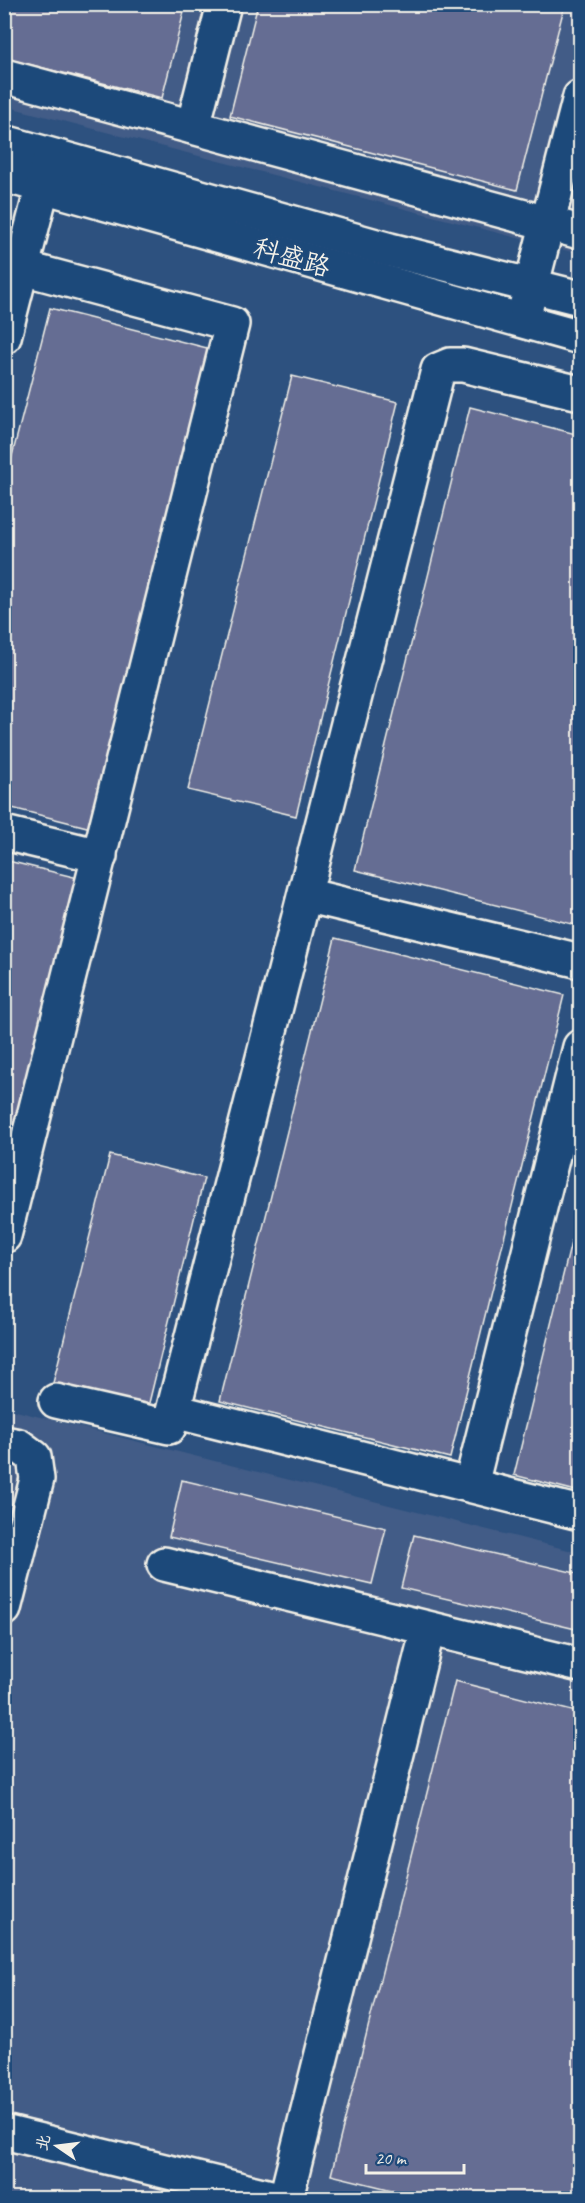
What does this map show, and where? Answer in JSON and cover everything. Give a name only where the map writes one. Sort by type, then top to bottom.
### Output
[{"type":"street","points":[[193,127],[224,4]]},
{"type":"street","points":[[4,76],[580,232]]},
{"type":"street","points":[[522,321],[580,97]]},
{"type":"street","name":"科盛路","points":[[4,142],[390,250],[580,298]]},
{"type":"street","points":[[4,337],[13,266],[43,186],[51,155]]},
{"type":"street","name":"科盛路","points":[[4,175],[580,337]]},
{"type":"street","points":[[4,1236],[232,324],[13,266]]},
{"type":"street","points":[[56,1401],[169,1427],[438,370],[450,365],[463,364],[580,393]]},
{"type":"street","points":[[4,833],[99,856]]},
{"type":"street","points":[[305,895],[580,960]]},
{"type":"street","points":[[471,1485],[580,1047]]},
{"type":"street","points":[[174,1411],[580,1513]]},
{"type":"street","points":[[4,1443],[19,1446],[34,1457],[37,1479],[4,1609]]},
{"type":"street","points":[[164,1564],[580,1665]]},
{"type":"street","points":[[286,2199],[428,1629]]},
{"type":"street","points":[[8,2133],[275,2199]]},
{"type":"shaded area","points":[[4,5],[580,5],[580,254],[5,106]]},
{"type":"shaded area","points":[[4,1408],[580,1553],[580,2198],[5,2198]]},
{"type":"building","points":[[4,4],[186,4],[162,98],[4,58]]},
{"type":"building","points":[[258,4],[565,4],[517,190],[230,116]]},
{"type":"building","points":[[50,308],[211,349],[91,828],[4,806],[4,487]]},
{"type":"building","points":[[292,376],[398,402],[296,816],[188,790]]},
{"type":"building","points":[[470,407],[580,435],[580,926],[355,870]]},
{"type":"building","points":[[4,860],[82,879],[4,1186]]},
{"type":"building","points":[[335,938],[564,995],[450,1458],[220,1401]]},
{"type":"building","points":[[110,1155],[204,1178],[148,1407],[53,1383]]},
{"type":"building","points":[[580,1206],[580,1492],[514,1475]]},
{"type":"building","points":[[182,1480],[386,1528],[372,1584],[169,1537]]},
{"type":"building","points":[[414,1535],[580,1574],[580,1630],[401,1588]]},
{"type":"building","points":[[455,1681],[580,1713],[580,2186],[577,2198],[425,2198],[331,2175]]}]
